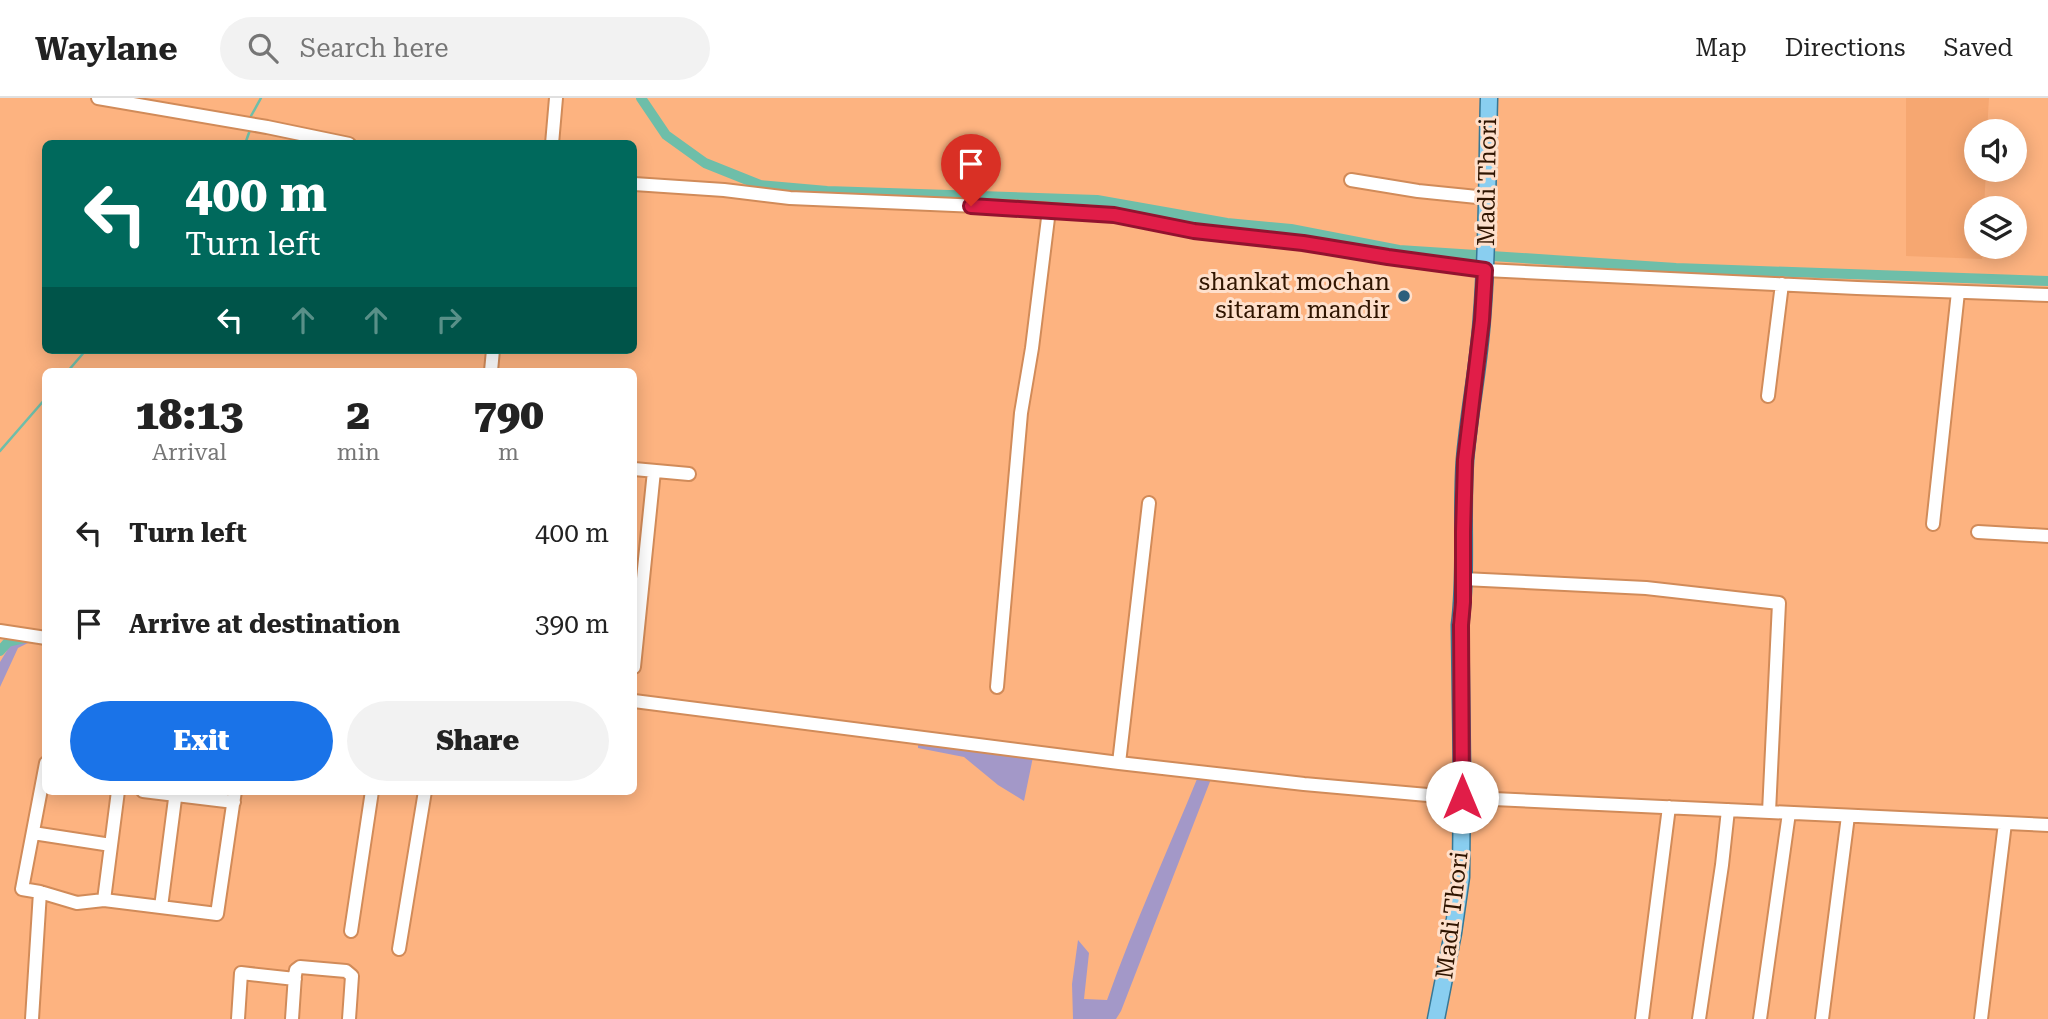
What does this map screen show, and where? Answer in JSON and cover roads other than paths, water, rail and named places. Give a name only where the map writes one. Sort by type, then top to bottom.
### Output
[{"type":"main road","name":"Madi Thori","points":[[1436,1019],[1461,877],[1461,625],[1465,460],[1482,320],[1487,244],[1489,98]]},
{"type":"street","points":[[98,98],[330,140]]},
{"type":"street","points":[[552,140],[556,98]]},
{"type":"street","points":[[1351,180],[1418,191],[1487,198]]},
{"type":"street","points":[[637,184],[790,198],[1114,215],[1194,231],[1303,243],[1388,257],[1485,266],[1782,285],[2048,295]]},
{"type":"street","points":[[997,687],[1021,413],[1049,210]]},
{"type":"street","points":[[1768,396],[1782,285]]},
{"type":"street","points":[[1933,524],[1958,292]]},
{"type":"street","points":[[637,469],[689,474]]},
{"type":"street","points":[[637,638],[654,471]]},
{"type":"street","points":[[1119,763],[1149,503]]},
{"type":"street","points":[[1979,532],[2048,536]]},
{"type":"street","points":[[1463,579],[1646,588],[1779,603],[1769,812]]},
{"type":"street","points":[[0,631],[42,637]]},
{"type":"street","points":[[637,701],[1304,784],[1462,797],[2048,825]]},
{"type":"street","points":[[42,787],[22,889],[77,903],[104,900],[217,914],[235,796],[215,795]]},
{"type":"street","points":[[104,900],[117,795]]},
{"type":"street","points":[[161,907],[176,795]]},
{"type":"street","points":[[351,931],[371,795]]},
{"type":"street","points":[[399,949],[424,795]]},
{"type":"street","points":[[1642,1019],[1669,807]]},
{"type":"street","points":[[1699,1019],[1728,810]]},
{"type":"street","points":[[1760,1019],[1789,813]]},
{"type":"street","points":[[1822,1019],[1848,816]]},
{"type":"street","points":[[1981,1019],[2006,823]]},
{"type":"street","points":[[33,833],[111,845]]},
{"type":"street","points":[[32,1019],[40,892]]},
{"type":"street","points":[[292,1019],[296,970],[300,967],[346,971],[352,976],[349,1019]]},
{"type":"street","points":[[238,1019],[241,974],[295,979]]},
{"type":"waterway","points":[[251,116],[261,98]]},
{"type":"waterway","points":[[641,98],[666,135],[705,163],[760,185],[827,191],[1097,200],[1227,223],[1291,229],[1399,250],[1676,268],[2048,281]]},
{"type":"waterway","points":[[246,140],[250,130]]},
{"type":"waterway","points":[[71,368],[83,354]]},
{"type":"waterway","points":[[0,451],[42,403]]},
{"type":"waterway","points":[[0,651],[8,642],[25,638]]},
{"type":"place","name":"shankat mochan sitaram mandir","points":[[1404,296]]}]
